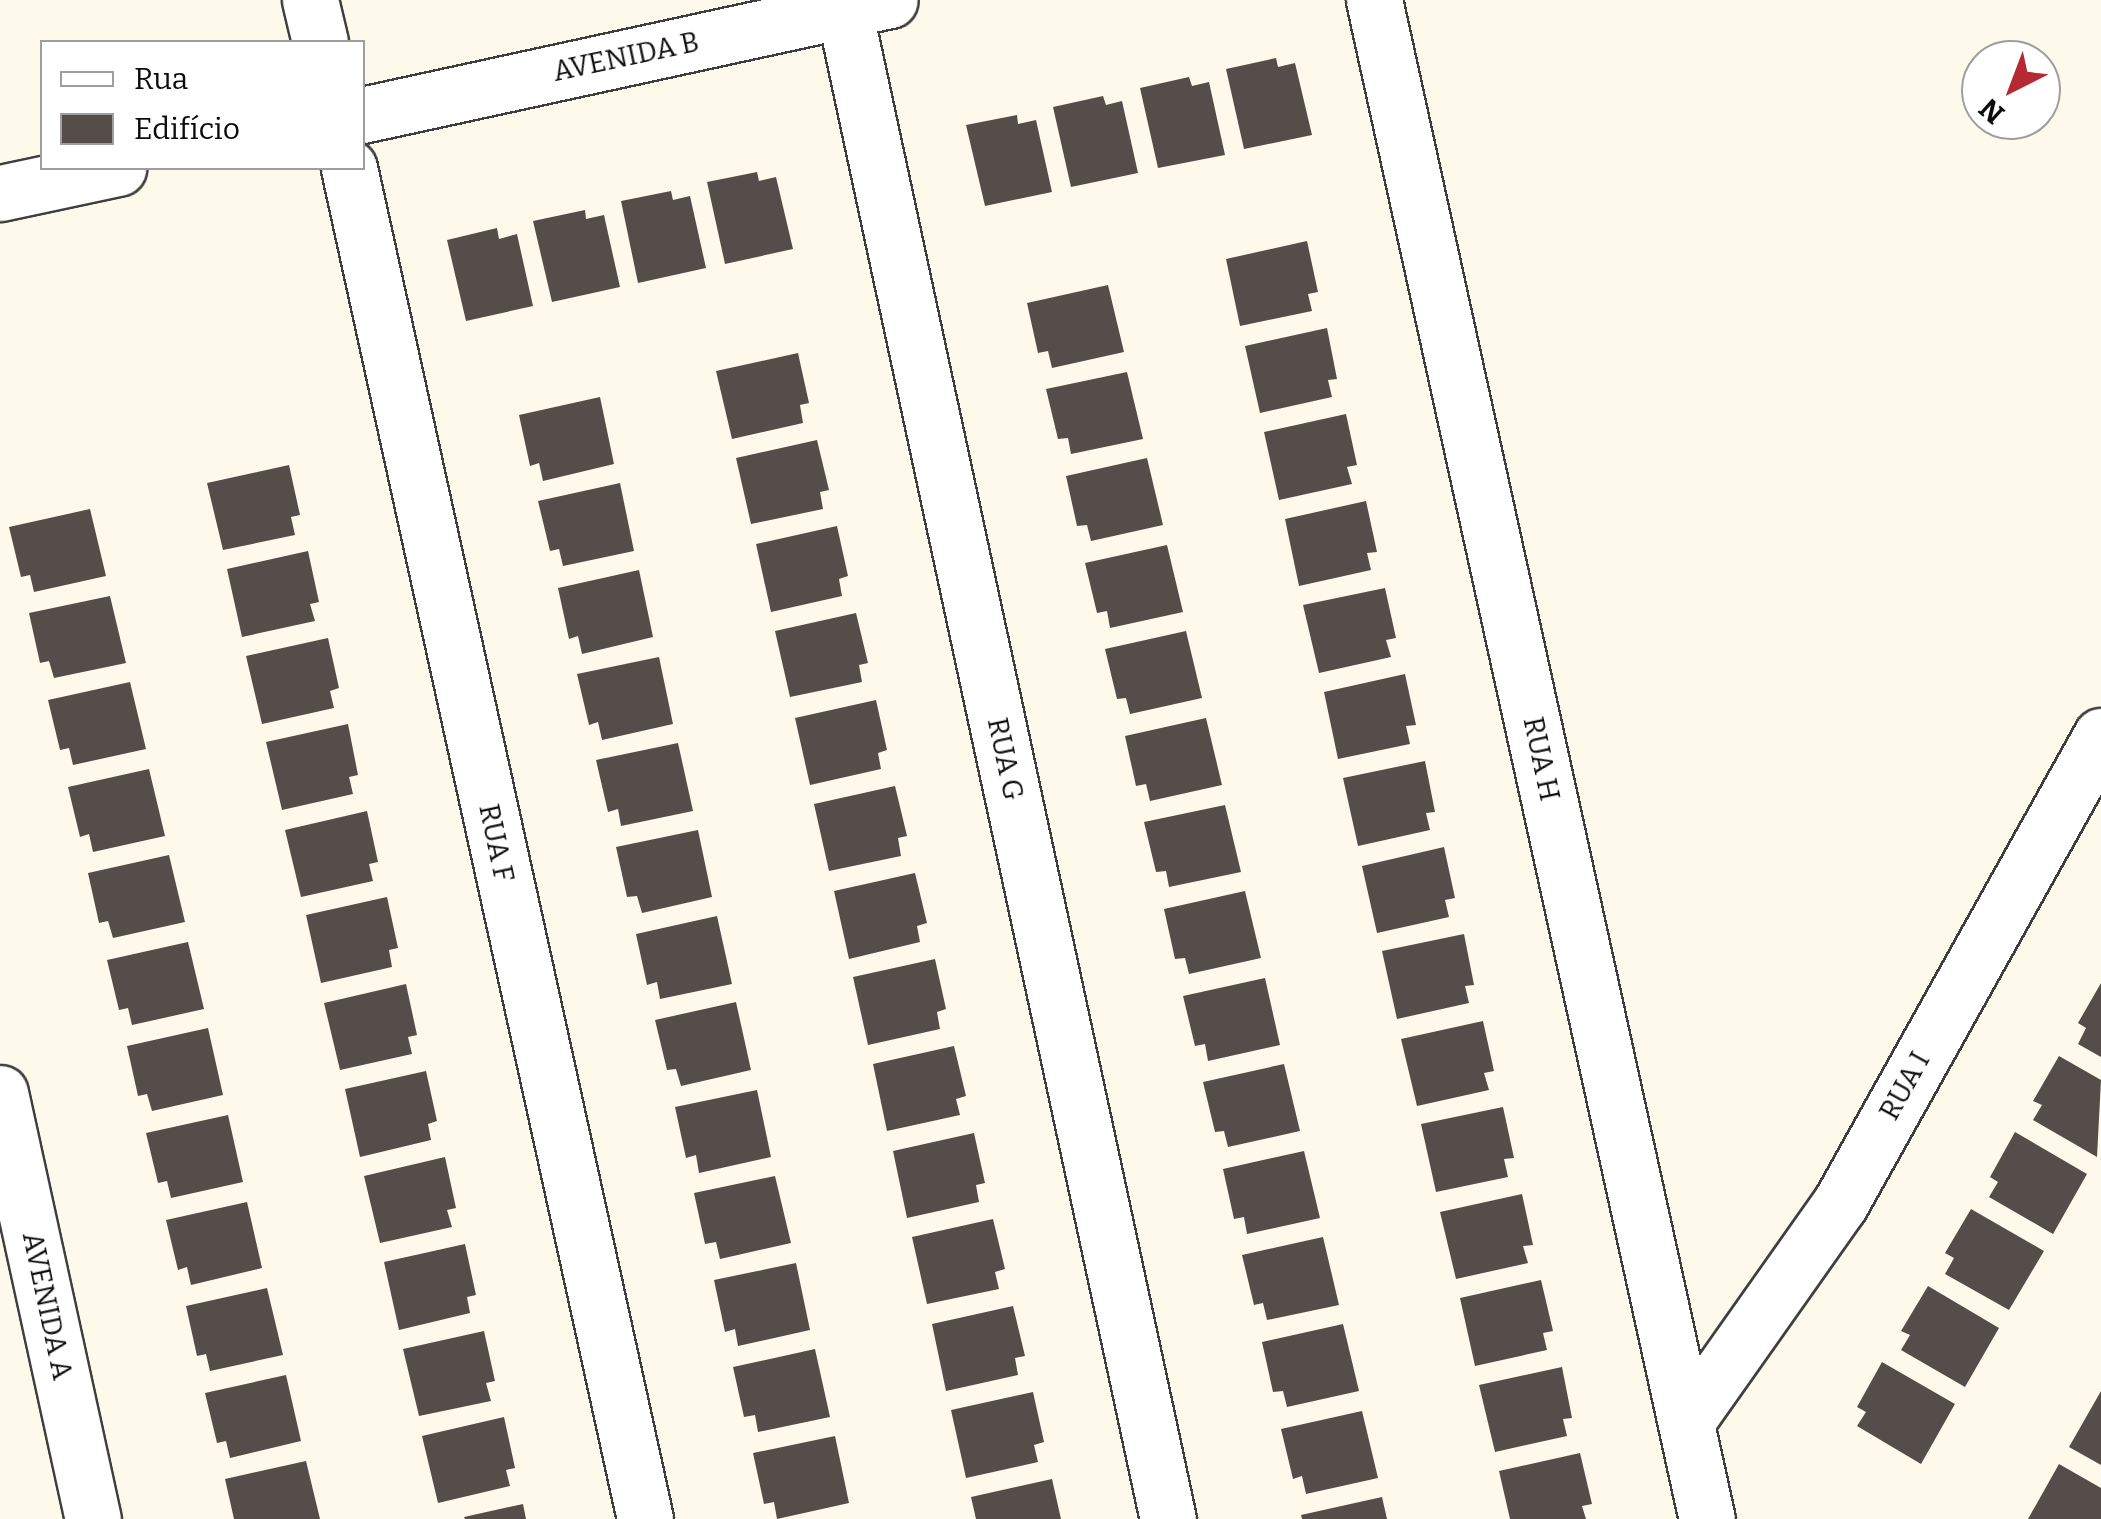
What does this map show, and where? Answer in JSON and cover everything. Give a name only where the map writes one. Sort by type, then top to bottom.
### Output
[{"type":"street","points":[[310,0],[320,40]]},
{"type":"street","name":"RUA H","points":[[1374,0],[1707,1519]]},
{"type":"street","name":"AVENIDA B","points":[[365,114],[859,3]]},
{"type":"street","name":"RUA G","points":[[859,3],[1168,1519]]},
{"type":"street","points":[[0,193],[109,170]]},
{"type":"street","name":"RUA F","points":[[349,170],[644,1519]]},
{"type":"street","name":"RUA I","points":[[1686,1422],[1840,1204],[2101,736]]},
{"type":"street","name":"AVENIDA A","points":[[0,1093],[93,1519]]},
{"type":"building","points":[[1276,58],[1278,67],[1295,63],[1312,135],[1244,149],[1226,69]]},
{"type":"building","points":[[1189,77],[1192,86],[1209,82],[1225,155],[1158,168],[1140,88]]},
{"type":"building","points":[[1103,96],[1106,105],[1122,101],[1138,173],[1071,187],[1053,107]]},
{"type":"building","points":[[1017,115],[1018,124],[1036,120],[1052,192],[985,206],[966,125]]},
{"type":"building","points":[[757,172],[759,181],[776,177],[793,249],[725,264],[707,182]]},
{"type":"building","points":[[671,191],[673,200],[690,196],[706,268],[638,283],[621,201]]},
{"type":"building","points":[[585,210],[586,219],[604,215],[620,287],[552,302],[533,221]]},
{"type":"building","points":[[497,228],[499,239],[517,234],[533,306],[466,321],[447,240]]},
{"type":"building","points":[[1307,241],[1318,292],[1308,294],[1312,311],[1240,326],[1226,259]]},
{"type":"building","points":[[1108,285],[1124,352],[1052,368],[1048,351],[1038,353],[1027,303]]},
{"type":"building","points":[[1327,328],[1337,379],[1328,380],[1332,397],[1260,413],[1245,346]]},
{"type":"building","points":[[798,353],[809,403],[800,405],[803,423],[732,439],[716,371]]},
{"type":"building","points":[[1127,372],[1143,439],[1071,454],[1068,438],[1058,439],[1046,389]]},
{"type":"building","points":[[600,397],[614,464],[543,481],[539,463],[530,466],[519,415]]},
{"type":"building","points":[[1346,414],[1357,465],[1347,467],[1352,484],[1279,500],[1264,432]]},
{"type":"building","points":[[817,440],[829,490],[820,492],[823,509],[751,524],[736,458]]},
{"type":"building","points":[[1147,458],[1163,525],[1091,541],[1087,525],[1077,526],[1066,476]]},
{"type":"building","points":[[289,465],[300,515],[291,517],[295,535],[223,550],[207,483]]},
{"type":"building","points":[[620,483],[634,551],[563,566],[559,549],[550,551],[538,501]]},
{"type":"building","points":[[1366,501],[1377,552],[1367,553],[1371,570],[1299,586],[1285,519]]},
{"type":"building","points":[[90,509],[106,576],[34,592],[30,575],[21,577],[9,527]]},
{"type":"building","points":[[837,526],[848,576],[839,579],[842,596],[771,612],[756,544]]},
{"type":"building","points":[[1167,545],[1183,612],[1110,628],[1107,611],[1097,613],[1085,563]]},
{"type":"building","points":[[308,551],[319,602],[310,604],[315,621],[242,637],[227,569]]},
{"type":"building","points":[[639,570],[653,637],[582,654],[578,636],[569,639],[558,588]]},
{"type":"building","points":[[1385,588],[1396,638],[1386,640],[1391,657],[1319,673],[1303,605]]},
{"type":"building","points":[[110,596],[126,663],[54,678],[49,661],[40,663],[29,613]]},
{"type":"building","points":[[856,613],[868,663],[859,665],[862,682],[790,697],[775,631]]},
{"type":"building","points":[[1186,631],[1202,698],[1130,714],[1126,698],[1117,699],[1105,649]]},
{"type":"building","points":[[328,638],[339,688],[330,691],[334,708],[262,724],[246,656]]},
{"type":"building","points":[[659,657],[673,724],[602,740],[598,722],[589,725],[577,674]]},
{"type":"building","points":[[1405,674],[1416,725],[1406,726],[1410,744],[1338,759],[1324,692]]},
{"type":"building","points":[[130,682],[146,749],[73,765],[69,748],[60,750],[48,700]]},
{"type":"building","points":[[876,700],[887,750],[878,753],[881,769],[810,785],[795,718]]},
{"type":"building","points":[[1206,718],[1222,785],[1150,801],[1146,784],[1136,786],[1125,736]]},
{"type":"building","points":[[348,724],[358,775],[349,777],[353,794],[282,810],[266,742]]},
{"type":"building","points":[[678,743],[693,811],[621,826],[618,809],[608,812],[596,760]]},
{"type":"building","points":[[1425,761],[1435,812],[1426,813],[1430,830],[1358,846],[1343,778]]},
{"type":"building","points":[[149,769],[165,836],[93,852],[89,834],[80,837],[68,787]]},
{"type":"building","points":[[895,786],[907,836],[898,838],[901,856],[829,871],[814,804]]},
{"type":"building","points":[[1225,805],[1241,872],[1169,887],[1166,871],[1156,872],[1144,822]]},
{"type":"building","points":[[367,811],[378,862],[369,864],[373,881],[301,897],[285,830]]},
{"type":"building","points":[[698,830],[712,897],[642,913],[637,896],[627,897],[616,847]]},
{"type":"building","points":[[1444,847],[1455,898],[1445,900],[1449,917],[1377,933],[1362,866]]},
{"type":"building","points":[[169,855],[185,922],[113,938],[108,921],[99,923],[88,873]]},
{"type":"building","points":[[915,873],[927,923],[917,926],[920,942],[849,959],[834,891]]},
{"type":"building","points":[[1245,891],[1261,958],[1189,974],[1185,958],[1175,959],[1164,909]]},
{"type":"building","points":[[387,897],[398,948],[389,950],[392,967],[321,983],[306,915]]},
{"type":"building","points":[[717,916],[732,984],[660,999],[657,982],[647,985],[636,934]]},
{"type":"building","points":[[1464,934],[1474,985],[1465,986],[1469,1003],[1397,1019],[1382,951]]},
{"type":"building","points":[[188,942],[204,1009],[132,1025],[128,1008],[119,1010],[107,960]]},
{"type":"building","points":[[935,959],[946,1009],[937,1012],[940,1029],[868,1045],[853,977]]},
{"type":"building","points":[[1265,978],[1280,1045],[1208,1061],[1205,1044],[1195,1046],[1183,996]]},
{"type":"building","points":[[2101,983],[2101,1057],[2078,1044],[2086,1028],[2078,1023]]},
{"type":"building","points":[[406,984],[417,1035],[408,1037],[412,1054],[340,1070],[324,1003]]},
{"type":"building","points":[[736,1002],[751,1070],[681,1086],[676,1069],[667,1070],[655,1020]]},
{"type":"building","points":[[1483,1021],[1494,1071],[1484,1073],[1489,1090],[1417,1106],[1401,1039]]},
{"type":"building","points":[[208,1028],[223,1095],[152,1111],[147,1094],[138,1096],[127,1046]]},
{"type":"building","points":[[954,1046],[966,1096],[956,1099],[960,1115],[887,1131],[873,1064]]},
{"type":"building","points":[[2059,1056],[2101,1080],[2097,1157],[2033,1120],[2042,1105],[2033,1101]]},
{"type":"building","points":[[1284,1064],[1300,1131],[1228,1147],[1224,1131],[1215,1132],[1203,1082]]},
{"type":"building","points":[[426,1071],[437,1121],[428,1124],[431,1140],[360,1157],[345,1089]]},
{"type":"building","points":[[757,1090],[771,1157],[699,1173],[696,1155],[686,1158],[675,1107]]},
{"type":"building","points":[[1503,1107],[1514,1158],[1504,1159],[1508,1177],[1436,1192],[1421,1124]]},
{"type":"building","points":[[228,1115],[243,1182],[171,1198],[167,1181],[158,1183],[146,1133]]},
{"type":"building","points":[[2015,1132],[2087,1174],[2053,1234],[1989,1197],[1998,1182],[1990,1177]]},
{"type":"building","points":[[974,1133],[985,1183],[976,1185],[979,1202],[907,1218],[893,1151]]},
{"type":"building","points":[[1304,1151],[1320,1218],[1247,1234],[1244,1217],[1234,1219],[1223,1169]]},
{"type":"building","points":[[445,1157],[456,1208],[447,1210],[452,1227],[380,1243],[364,1176]]},
{"type":"building","points":[[775,1176],[791,1243],[720,1259],[716,1242],[705,1244],[694,1193]]},
{"type":"building","points":[[1522,1194],[1533,1245],[1523,1246],[1528,1263],[1456,1279],[1440,1212]]},
{"type":"building","points":[[247,1202],[262,1268],[191,1285],[187,1267],[178,1270],[166,1220]]},
{"type":"building","points":[[1971,1209],[2044,1251],[2009,1310],[1945,1274],[1954,1258],[1945,1253]]},
{"type":"building","points":[[993,1219],[1005,1269],[995,1272],[999,1289],[927,1304],[912,1237]]},
{"type":"building","points":[[1323,1237],[1339,1305],[1267,1320],[1263,1303],[1254,1305],[1242,1255]]},
{"type":"building","points":[[465,1244],[476,1295],[467,1297],[470,1313],[399,1330],[384,1262]]},
{"type":"building","points":[[796,1263],[810,1330],[738,1346],[735,1329],[725,1332],[714,1280]]},
{"type":"building","points":[[1541,1280],[1553,1331],[1543,1333],[1547,1350],[1475,1366],[1460,1298]]},
{"type":"building","points":[[1928,1286],[1999,1328],[1965,1387],[1901,1350],[1910,1335],[1901,1331]]},
{"type":"building","points":[[267,1288],[283,1355],[210,1371],[206,1354],[197,1356],[186,1306]]},
{"type":"building","points":[[1013,1306],[1025,1356],[1015,1358],[1018,1375],[946,1391],[932,1324]]},
{"type":"building","points":[[1343,1324],[1359,1391],[1287,1407],[1283,1391],[1273,1392],[1262,1342]]},
{"type":"building","points":[[484,1331],[495,1381],[486,1383],[491,1401],[419,1416],[403,1349]]},
{"type":"building","points":[[815,1349],[830,1417],[758,1432],[755,1415],[744,1417],[733,1367]]},
{"type":"building","points":[[1882,1362],[1955,1404],[1921,1464],[1857,1426],[1866,1412],[1857,1407]]},
{"type":"building","points":[[1562,1367],[1572,1418],[1563,1419],[1567,1436],[1495,1452],[1479,1385]]},
{"type":"building","points":[[286,1375],[301,1441],[230,1458],[226,1441],[217,1443],[205,1393]]},
{"type":"building","points":[[2101,1391],[2101,1465],[2069,1447]]},
{"type":"building","points":[[1033,1392],[1044,1442],[1034,1445],[1038,1462],[966,1478],[951,1410]]},
{"type":"building","points":[[1362,1411],[1378,1478],[1306,1494],[1302,1476],[1293,1479],[1281,1429]]},
{"type":"building","points":[[504,1417],[515,1468],[506,1470],[510,1486],[438,1503],[422,1436]]},
{"type":"building","points":[[835,1436],[849,1503],[777,1519],[774,1502],[764,1504],[753,1453]]},
{"type":"building","points":[[1580,1453],[1592,1504],[1582,1506],[1586,1519],[1510,1519],[1499,1471]]},
{"type":"building","points":[[306,1461],[320,1519],[234,1519],[225,1479]]},
{"type":"building","points":[[2059,1464],[2101,1488],[2101,1519],[2028,1519]]},
{"type":"building","points":[[1052,1479],[1061,1519],[976,1519],[971,1497]]},
{"type":"building","points":[[1382,1497],[1387,1519],[1302,1519],[1301,1515]]},
{"type":"building","points":[[523,1504],[526,1519],[464,1517]]}]
